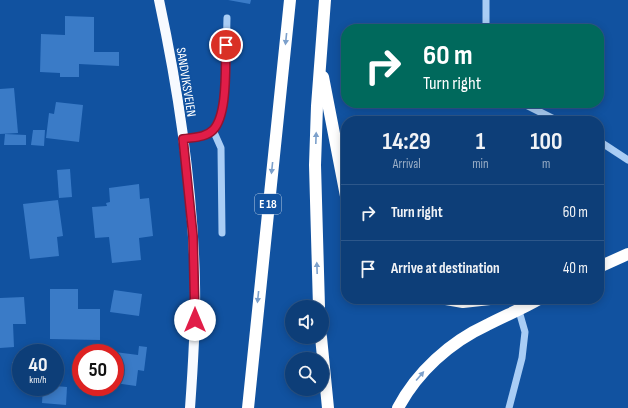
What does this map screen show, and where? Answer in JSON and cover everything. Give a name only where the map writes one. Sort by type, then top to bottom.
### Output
[{"type":"highway","name":"E 18","points":[[248,408],[290,0]]},
{"type":"highway","points":[[319,300],[315,165],[320,62],[325,0]]},
{"type":"highway","points":[[320,62],[341,170]]},
{"type":"highway","points":[[604,265],[628,254]]},
{"type":"highway","points":[[398,408],[413,384],[441,355],[486,325],[519,311],[531,304]]},
{"type":"highway","points":[[322,344],[328,408]]},
{"type":"main road","name":"SANDVIKSVEIEN","points":[[159,0],[183,139],[193,236],[195,333],[190,408]]},
{"type":"lane","points":[[486,0],[486,24]]},
{"type":"lane","points":[[183,139],[203,136],[213,130],[221,115],[225,86],[227,18]]},
{"type":"lane","points":[[532,108],[548,116]]},
{"type":"lane","points":[[213,130],[221,148],[222,234]]},
{"type":"lane","points":[[604,144],[628,160]]},
{"type":"lane","points":[[509,408],[522,358],[525,332],[519,311]]},
{"type":"building","points":[[228,0],[251,0],[250,4]]},
{"type":"building","points":[[65,16],[94,17],[94,52],[119,52],[119,66],[79,64],[79,77],[60,77],[60,73],[40,72],[41,34],[65,35]]},
{"type":"building","points":[[14,88],[18,133],[0,134],[0,89]]},
{"type":"building","points":[[56,102],[83,105],[79,142],[46,138],[49,113],[54,114]]},
{"type":"building","points":[[33,130],[45,130],[44,146],[31,145]]},
{"type":"building","points":[[5,134],[26,135],[26,145],[4,145]]},
{"type":"building","points":[[70,169],[72,197],[59,198],[57,170]]},
{"type":"building","points":[[139,184],[140,199],[149,198],[153,236],[139,238],[141,260],[112,263],[109,237],[95,238],[92,207],[107,206],[106,203],[110,202],[109,188]]},
{"type":"building","points":[[58,200],[63,236],[57,237],[59,256],[30,259],[23,204]]},
{"type":"building","points":[[50,289],[78,289],[78,309],[100,309],[100,340],[50,339]]},
{"type":"building","points":[[114,290],[142,294],[139,316],[110,312]]},
{"type":"building","points":[[24,297],[26,324],[13,324],[14,344],[12,344],[12,347],[0,348],[0,298]]},
{"type":"building","points":[[139,346],[147,347],[144,371],[138,370],[136,386],[124,384],[124,353],[138,355]]},
{"type":"building","points":[[64,387],[67,387],[66,405],[42,403],[42,396],[64,396]]},
{"type":"route","points":[[195,320],[193,236],[187,165],[183,139],[203,136],[213,130],[221,115],[225,86],[226,45]]}]
